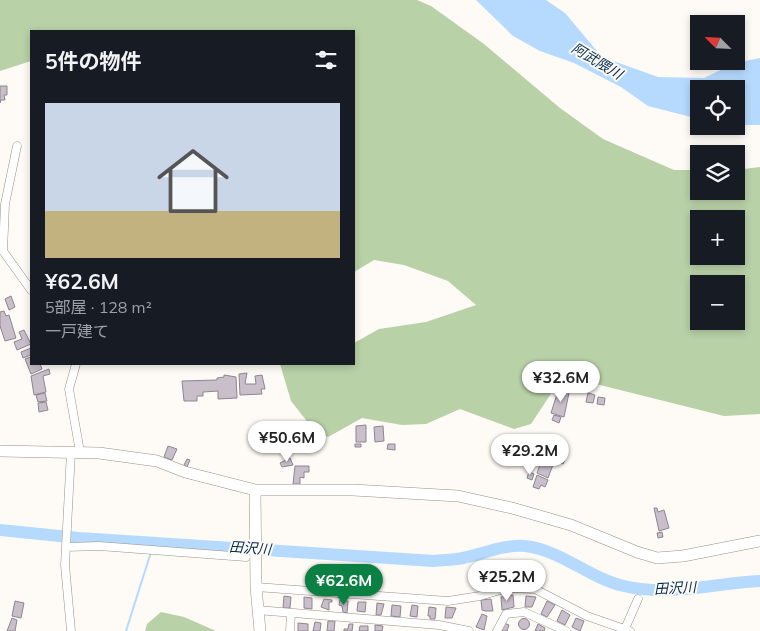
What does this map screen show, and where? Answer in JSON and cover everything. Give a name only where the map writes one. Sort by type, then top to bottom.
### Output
[{"type":"street","points":[[17,146],[5,204],[2,252],[30,289]]},
{"type":"street","points":[[71,631],[65,565],[75,452],[69,389],[76,365]]},
{"type":"street","points":[[0,451],[75,452],[157,460],[185,472],[255,490],[353,490],[458,496],[512,508],[571,525],[637,552],[657,558],[683,556],[760,541]]},
{"type":"street","points":[[255,490],[256,587],[260,631]]},
{"type":"street","points":[[66,547],[99,546],[246,557]]},
{"type":"street","points":[[256,587],[448,601],[480,596],[507,588],[535,589],[588,616],[626,630],[638,599]]},
{"type":"street","points":[[257,610],[469,631]]},
{"type":"street","points":[[497,631],[506,614],[524,612],[566,631]]},
{"type":"street","points":[[290,631],[291,614]]},
{"type":"green space","points":[[0,0],[417,0],[431,6],[484,44],[560,108],[603,139],[674,170],[690,170],[690,200],[745,200],[745,169],[760,167],[760,414],[724,416],[592,383],[569,380],[558,383],[531,424],[514,429],[460,409],[426,424],[402,425],[362,418],[328,437],[313,429],[291,401],[280,365],[355,365],[355,342],[379,329],[426,322],[476,305],[448,281],[404,265],[374,260],[355,271],[355,30],[30,30],[30,61],[0,71]]},
{"type":"green space","points":[[161,612],[184,617],[216,631],[145,631],[147,624]]},
{"type":"water","name":"阿武隈川","points":[[476,0],[546,0],[565,13],[602,57],[658,77],[704,78],[721,70],[745,70],[745,61],[760,58],[760,125],[745,125],[745,80],[690,80],[690,117],[648,106],[621,87],[574,63],[540,51],[513,36]]},
{"type":"building","points":[[0,86],[7,86],[7,95],[4,95],[5,100],[1,100],[0,103]]},
{"type":"building","points":[[11,296],[15,307],[9,310],[5,299]]},
{"type":"building","points":[[4,311],[6,316],[9,315],[16,338],[5,341],[0,326],[0,312]]},
{"type":"building","points":[[24,330],[30,344],[17,350],[14,342],[22,339],[19,332]]},
{"type":"building","points":[[30,348],[30,355],[23,358],[21,352]]},
{"type":"building","points":[[30,357],[30,365],[40,365],[42,369],[31,374],[25,359]]},
{"type":"building","points":[[49,369],[50,374],[43,376],[46,392],[34,395],[31,376]]},
{"type":"building","points":[[247,373],[245,384],[256,384],[255,376],[262,375],[265,389],[261,389],[262,394],[240,395],[239,374]]},
{"type":"building","points":[[224,375],[236,377],[237,398],[218,399],[218,391],[203,392],[203,396],[197,396],[197,401],[184,401],[182,381],[217,380],[217,378],[224,377]]},
{"type":"building","points":[[564,386],[570,388],[564,417],[551,413],[557,394],[561,395]]},
{"type":"building","points":[[45,393],[47,401],[38,402],[36,395]]},
{"type":"building","points":[[588,393],[595,395],[593,403],[586,402]]},
{"type":"building","points":[[598,397],[605,398],[604,405],[597,404]]},
{"type":"building","points":[[46,402],[48,410],[39,412],[38,403]]},
{"type":"building","points":[[554,415],[561,417],[559,423],[552,420]]},
{"type":"building","points":[[366,425],[366,442],[356,442],[356,426]]},
{"type":"building","points":[[383,426],[384,441],[375,442],[374,427]]},
{"type":"building","points":[[355,444],[361,444],[361,447],[355,447]]},
{"type":"building","points":[[388,444],[395,444],[395,450],[387,449]]},
{"type":"building","points":[[168,446],[177,449],[172,460],[164,457]]},
{"type":"building","points":[[539,452],[547,455],[545,459],[554,462],[548,478],[537,473],[542,459],[537,457]]},
{"type":"building","points":[[523,453],[530,454],[529,462],[522,461]]},
{"type":"building","points":[[553,454],[565,459],[563,464],[550,459]]},
{"type":"building","points":[[290,458],[293,465],[282,467],[280,463]]},
{"type":"building","points":[[187,459],[190,460],[187,467],[184,465]]},
{"type":"building","points":[[295,466],[309,466],[309,472],[304,472],[304,478],[300,477],[300,484],[293,484]]},
{"type":"building","points":[[529,472],[534,474],[532,480],[527,478]]},
{"type":"building","points":[[537,475],[548,480],[545,487],[541,485],[539,489],[533,487]]},
{"type":"building","points":[[654,508],[657,508],[658,512],[664,510],[669,528],[659,531]]},
{"type":"building","points":[[662,532],[663,537],[658,538],[657,533]]},
{"type":"building","points":[[513,595],[514,607],[502,610],[501,597]]},
{"type":"building","points":[[284,596],[291,597],[290,608],[283,608]]},
{"type":"building","points":[[526,596],[536,597],[532,607],[525,607]]},
{"type":"building","points":[[304,597],[312,598],[312,609],[304,608]]},
{"type":"building","points":[[324,599],[332,600],[332,602],[329,602],[329,610],[321,607]]},
{"type":"building","points":[[491,599],[493,611],[482,610],[481,600]]},
{"type":"building","points":[[340,600],[348,601],[347,613],[343,612],[342,606],[339,605]]},
{"type":"building","points":[[15,601],[24,603],[21,618],[12,616]]},
{"type":"building","points":[[547,601],[555,605],[547,617],[541,614]]},
{"type":"building","points":[[358,602],[366,602],[365,612],[357,611]]},
{"type":"building","points":[[377,603],[384,604],[381,615],[376,615]]},
{"type":"building","points":[[392,605],[401,606],[400,617],[391,616]]},
{"type":"building","points":[[412,605],[418,606],[417,617],[410,616]]},
{"type":"building","points":[[429,607],[436,608],[435,619],[430,619],[430,616],[428,616]]},
{"type":"building","points":[[446,607],[456,608],[452,618],[445,618]]},
{"type":"building","points":[[562,610],[570,615],[565,625],[557,621]]},
{"type":"building","points":[[482,614],[487,616],[484,630],[476,627]]},
{"type":"building","points":[[12,618],[17,620],[15,631],[7,631]]},
{"type":"building","points":[[576,618],[584,621],[580,631],[572,627]]},
{"type":"building","points":[[522,619],[526,619],[529,624],[528,628],[522,629],[519,626],[519,622]]},
{"type":"building","points":[[328,621],[335,621],[334,631],[327,631]]},
{"type":"building","points":[[315,622],[321,623],[320,631],[313,631]]},
{"type":"building","points":[[298,623],[308,624],[308,631],[298,631]]},
{"type":"building","points":[[504,623],[509,625],[507,631],[501,631]]},
{"type":"building","points":[[349,624],[353,624],[352,631],[344,631],[344,629],[348,629]]},
{"type":"building","points":[[538,624],[545,628],[544,631],[535,631]]},
{"type":"building","points":[[375,625],[383,626],[382,631],[375,631]]},
{"type":"building","points":[[360,626],[368,626],[368,631],[359,631]]},
{"type":"waterway","name":"田沢川","points":[[0,530],[79,538],[434,561],[465,557],[499,548],[525,546],[563,558],[611,582],[641,589],[676,590],[760,581]]},
{"type":"waterway","name":"田沢川","points":[[153,548],[154,542]]},
{"type":"waterway","points":[[126,631],[151,552]]}]
